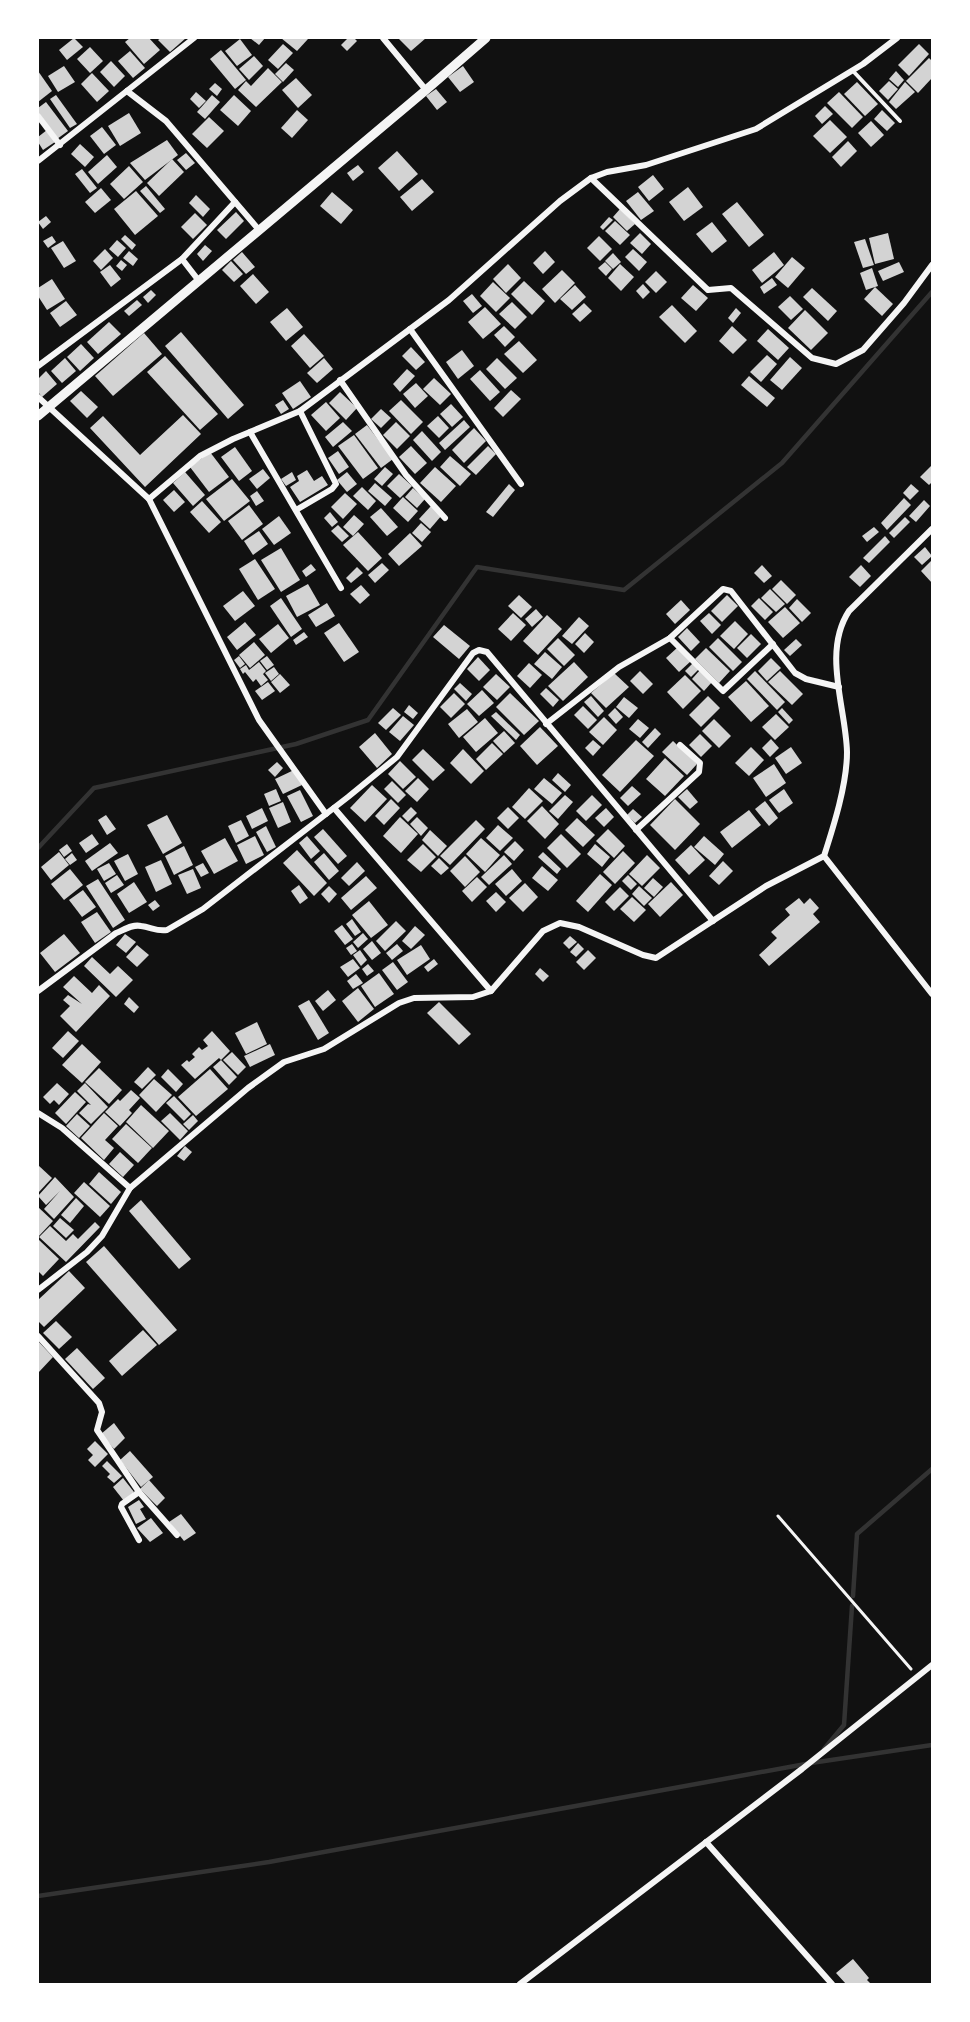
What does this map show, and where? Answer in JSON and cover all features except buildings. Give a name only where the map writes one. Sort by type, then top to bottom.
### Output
[{"type":"street","points":[[383,38],[426,90]]},
{"type":"street","points":[[38,417],[200,280],[256,227],[426,90],[486,38]]},
{"type":"street","points":[[149,499],[200,456],[300,411],[449,300],[560,201],[591,178],[607,172],[646,165],[756,129],[852,71],[897,38]]},
{"type":"street","points":[[38,161],[60,146],[190,39]]},
{"type":"street","points":[[127,91],[166,121],[256,227]]},
{"type":"street","points":[[38,116],[60,146]]},
{"type":"street","points":[[591,178],[708,290],[731,288],[812,357],[836,364],[863,350],[932,267]]},
{"type":"street","points":[[38,366],[182,259],[237,205]]},
{"type":"street","points":[[182,259],[200,280]]},
{"type":"street","points":[[410,329],[522,484]]},
{"type":"street","points":[[340,380],[406,475],[445,518]]},
{"type":"street","points":[[38,397],[149,499],[260,720],[326,814]]},
{"type":"street","points":[[296,510],[332,489],[336,484],[300,411]]},
{"type":"street","points":[[250,432],[341,588]]},
{"type":"street","points":[[38,1290],[95,1244],[130,1188],[248,1088],[284,1062],[324,1049],[399,1003],[414,998],[473,997],[491,991],[543,931],[560,923],[579,927],[643,955],[656,958],[766,886],[824,856],[839,808],[847,753],[837,663],[842,625],[846,617],[933,529]]},
{"type":"street","points":[[546,724],[619,667],[670,638],[723,589],[735,595],[795,673],[817,683],[838,687]]},
{"type":"street","points":[[670,638],[723,691],[773,644]]},
{"type":"street","points":[[38,991],[116,933],[140,925],[153,930],[167,930],[203,909],[326,814],[397,757],[473,653],[479,650],[488,652],[713,921]]},
{"type":"street","points":[[636,830],[699,772],[700,763],[680,745]]},
{"type":"street","points":[[334,807],[491,991]]},
{"type":"street","points":[[824,856],[933,994]]},
{"type":"street","points":[[38,1113],[62,1128],[130,1188]]},
{"type":"street","points":[[38,1336],[102,1407],[97,1430],[139,1492],[177,1535]]},
{"type":"street","points":[[139,1492],[121,1507],[139,1540]]},
{"type":"street","points":[[520,1984],[802,1769],[933,1665]]},
{"type":"street","points":[[705,1842],[832,1984]]},
{"type":"lane","points":[[852,71],[900,121]]},
{"type":"path","points":[[778,1516],[918,1677]]},
{"type":"waterway","points":[[38,848],[94,788],[296,744],[368,720],[477,567],[624,590],[782,463],[932,292]]},
{"type":"waterway","points":[[853,1596],[857,1534],[932,1469]]},
{"type":"waterway","points":[[824,1749],[844,1725],[852,1606]]},
{"type":"waterway","points":[[38,1896],[269,1862],[811,1763],[932,1745]]}]
